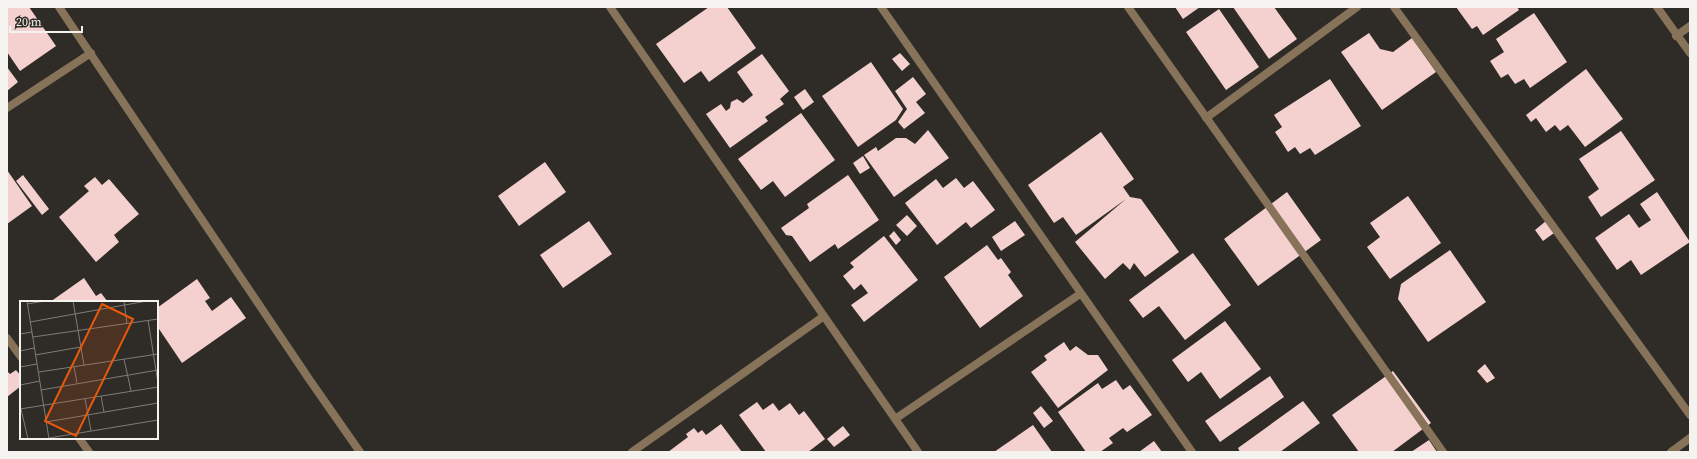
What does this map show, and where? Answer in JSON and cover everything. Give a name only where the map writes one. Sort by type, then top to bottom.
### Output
[{"type":"street","points":[[59,7],[309,379],[360,452]]},
{"type":"street","points":[[610,7],[918,452]]},
{"type":"street","points":[[881,7],[1080,294],[1192,452]]},
{"type":"street","points":[[1128,7],[1442,452]]},
{"type":"street","points":[[1206,118],[1357,7]]},
{"type":"street","points":[[1394,7],[1690,415]]},
{"type":"street","points":[[1657,7],[1676,36],[1690,53]]},
{"type":"street","points":[[1676,36],[1690,26]]},
{"type":"street","points":[[7,108],[91,53]]},
{"type":"street","points":[[895,419],[1080,294]]},
{"type":"street","points":[[632,452],[824,316]]},
{"type":"street","points":[[7,338],[20,356]]},
{"type":"street","points":[[1671,452],[1690,438]]},
{"type":"street","points":[[80,439],[90,452]]},
{"type":"building","points":[[7,7],[29,7],[56,46],[20,71],[7,52]]},
{"type":"building","points":[[709,7],[727,7],[756,48],[709,82],[701,71],[684,83],[656,44]]},
{"type":"building","points":[[1175,7],[1200,7],[1183,19]]},
{"type":"building","points":[[1233,7],[1274,7],[1297,39],[1269,59]]},
{"type":"building","points":[[1456,7],[1517,7],[1519,10],[1483,35],[1477,26],[1472,29]]},
{"type":"building","points":[[1219,9],[1259,67],[1226,90],[1186,32]]},
{"type":"building","points":[[1534,13],[1567,62],[1530,88],[1524,79],[1515,84],[1508,74],[1501,78],[1490,61],[1504,52],[1496,39]]},
{"type":"building","points":[[1369,33],[1380,49],[1393,52],[1412,38],[1436,72],[1382,110],[1341,52]]},
{"type":"building","points":[[900,53],[910,64],[902,71],[892,59]]},
{"type":"building","points":[[762,54],[789,91],[780,99],[784,104],[765,117],[768,121],[730,148],[706,114],[721,104],[726,111],[730,108],[731,102],[737,99],[743,103],[753,95],[737,72]]},
{"type":"building","points":[[871,62],[903,109],[896,120],[858,147],[822,96]]},
{"type":"building","points":[[7,67],[18,82],[7,91]]},
{"type":"building","points":[[1586,69],[1623,119],[1585,147],[1568,125],[1560,131],[1555,125],[1546,132],[1536,118],[1531,122],[1526,115]]},
{"type":"building","points":[[913,77],[926,94],[916,102],[925,113],[904,129],[898,122],[907,109],[895,91]]},
{"type":"building","points":[[1330,79],[1361,126],[1315,155],[1310,148],[1300,154],[1295,147],[1288,152],[1275,132],[1282,127],[1274,115]]},
{"type":"building","points":[[805,89],[814,102],[803,110],[794,97]]},
{"type":"building","points":[[801,113],[835,160],[785,197],[773,181],[761,190],[738,159]]},
{"type":"building","points":[[928,130],[949,158],[894,197],[864,155],[876,147],[878,151],[896,138],[906,138],[915,144]]},
{"type":"building","points":[[1621,131],[1655,180],[1601,217],[1588,197],[1599,189],[1579,159]]},
{"type":"building","points":[[1101,132],[1134,179],[1123,187],[1130,197],[1141,199],[1179,252],[1145,277],[1134,263],[1130,270],[1123,263],[1105,279],[1075,242],[1126,199],[1076,235],[1063,217],[1054,223],[1028,185]]},
{"type":"building","points":[[863,156],[870,168],[860,174],[853,163]]},
{"type":"building","points":[[545,162],[566,192],[519,226],[498,196]]},
{"type":"building","points":[[7,170],[32,206],[7,224]]},
{"type":"building","points":[[23,175],[49,209],[42,215],[16,181]]},
{"type":"building","points":[[848,175],[879,220],[838,249],[835,244],[810,262],[792,236],[786,235],[781,228],[809,208],[807,204]]},
{"type":"building","points":[[95,177],[102,185],[109,179],[139,214],[114,235],[119,242],[96,262],[59,217],[89,191],[84,186]]},
{"type":"building","points":[[956,178],[964,188],[973,181],[995,210],[971,228],[966,222],[937,245],[905,203],[936,179],[943,188]]},
{"type":"building","points":[[1287,192],[1321,240],[1258,286],[1224,239]]},
{"type":"building","points":[[1657,192],[1690,242],[1641,275],[1631,260],[1617,270],[1595,238],[1629,214],[1639,228],[1651,220],[1640,204]]},
{"type":"building","points":[[1408,196],[1441,243],[1390,279],[1367,247],[1380,237],[1370,223]]},
{"type":"building","points":[[907,215],[917,226],[907,236],[896,225]]},
{"type":"building","points":[[589,221],[612,254],[563,288],[540,255]]},
{"type":"building","points":[[1015,221],[1025,235],[1001,251],[992,237]]},
{"type":"building","points":[[1546,221],[1554,233],[1543,241],[1535,230]]},
{"type":"building","points":[[894,231],[901,240],[896,245],[889,236]]},
{"type":"building","points":[[884,236],[918,280],[864,322],[851,305],[868,293],[861,284],[854,290],[843,276],[854,267],[850,263]]},
{"type":"building","points":[[987,245],[998,260],[1001,258],[1011,272],[1008,275],[1023,296],[980,328],[944,277]]},
{"type":"building","points":[[1450,250],[1486,302],[1428,342],[1398,299],[1401,284]]},
{"type":"building","points":[[1193,253],[1231,305],[1185,340],[1159,306],[1143,318],[1129,300]]},
{"type":"building","points":[[84,278],[96,296],[101,293],[107,301],[51,301]]},
{"type":"building","points":[[197,279],[210,298],[205,301],[212,311],[231,297],[246,318],[182,363],[158,327],[158,307]]},
{"type":"building","points":[[1225,321],[1261,369],[1220,399],[1201,372],[1188,382],[1172,360]]},
{"type":"building","points":[[1064,342],[1070,351],[1076,346],[1088,355],[1098,355],[1108,370],[1058,408],[1031,372],[1047,360],[1044,356]]},
{"type":"building","points":[[1485,364],[1495,378],[1487,383],[1477,371]]},
{"type":"building","points":[[16,370],[20,375],[20,387],[7,397],[7,371],[10,374]]},
{"type":"building","points":[[1393,371],[1431,423],[1392,452],[1359,452],[1332,415]]},
{"type":"building","points":[[1270,376],[1284,397],[1220,442],[1205,421]]},
{"type":"building","points":[[1116,380],[1123,390],[1130,385],[1152,415],[1127,432],[1123,428],[1109,438],[1113,443],[1100,452],[1086,452],[1058,412],[1098,383],[1102,389]]},
{"type":"building","points":[[1303,401],[1320,423],[1280,452],[1240,452],[1238,448]]},
{"type":"building","points":[[757,402],[763,410],[773,403],[779,411],[790,403],[799,415],[804,411],[825,439],[808,452],[766,452],[739,415]]},
{"type":"building","points":[[1041,406],[1053,421],[1044,428],[1033,413]]},
{"type":"building","points":[[721,424],[742,452],[668,452],[688,437],[686,434],[694,428],[698,433],[702,430],[706,435]]},
{"type":"building","points":[[1033,425],[1052,452],[994,452]]},
{"type":"building","points":[[843,426],[850,435],[834,447],[827,439]]},
{"type":"building","points":[[1429,440],[1437,452],[1411,452]]},
{"type":"building","points":[[1154,441],[1162,452],[1139,452]]}]
